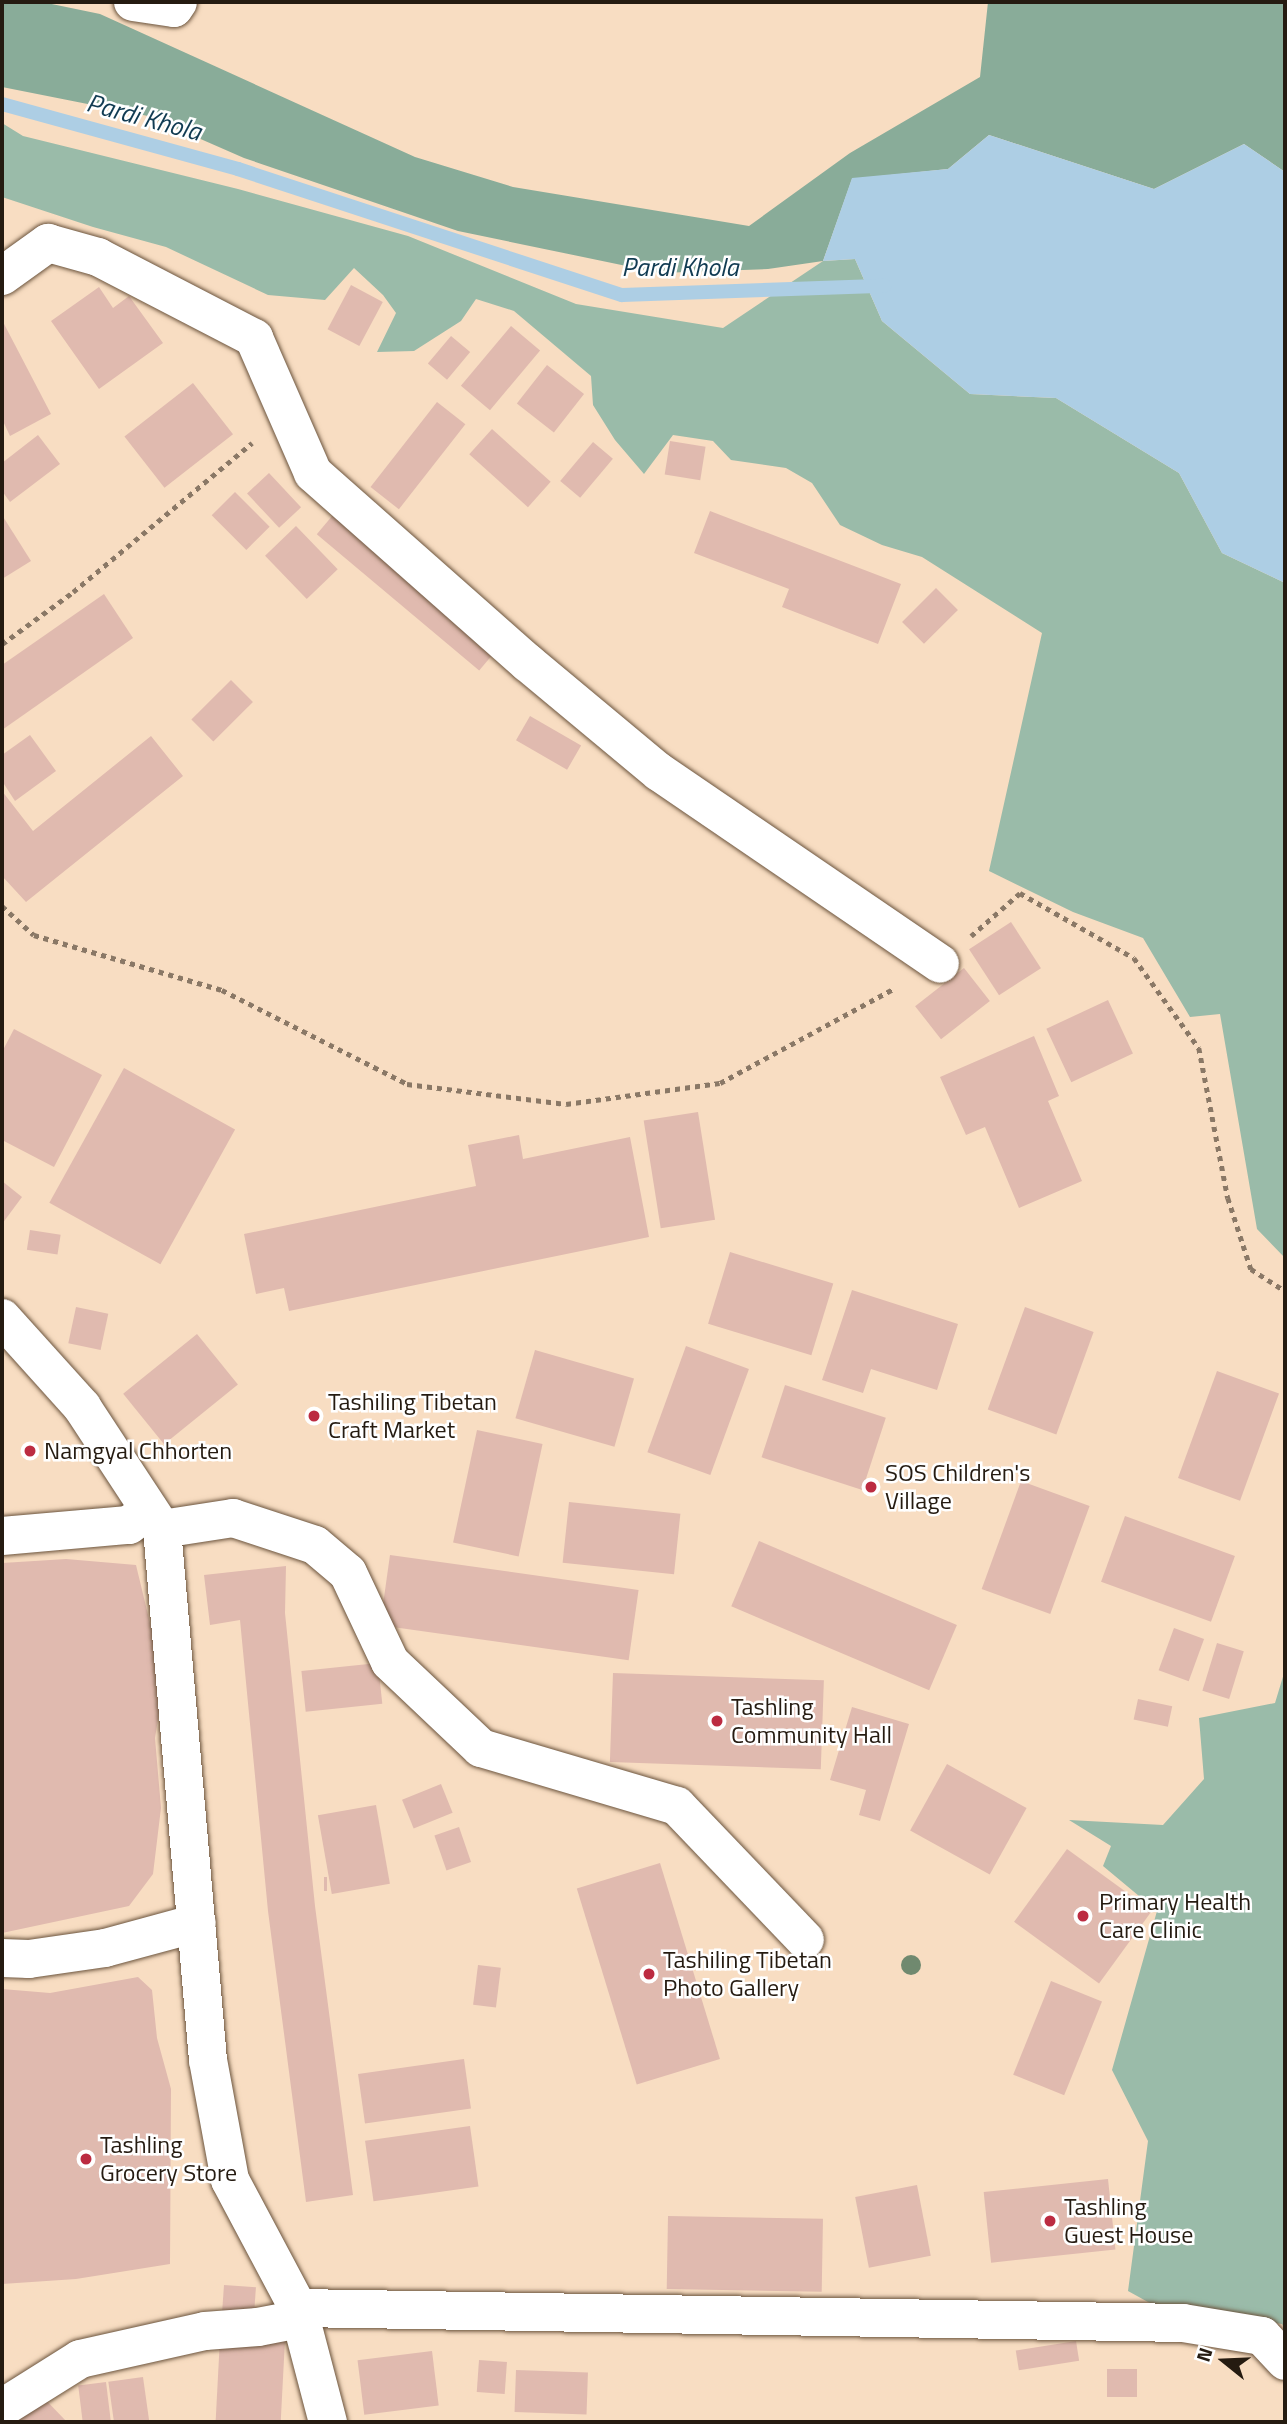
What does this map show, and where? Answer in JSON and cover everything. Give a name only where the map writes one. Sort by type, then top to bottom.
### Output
[{"type":"street","points":[[133,2],[174,8],[178,2]]},
{"type":"street","points":[[2,276],[48,243],[98,257],[254,338],[313,473],[528,663],[659,772],[940,964]]},
{"type":"street","points":[[2,1318],[82,1407],[155,1520],[197,1923],[208,2060],[230,2180],[299,2314],[328,2422]]},
{"type":"street","points":[[2,1536],[129,1525],[155,1520],[233,1518],[315,1545],[348,1573],[390,1662],[481,1748],[677,1806],[805,1940]]},
{"type":"street","points":[[2,1958],[29,1959],[105,1948],[197,1923]]},
{"type":"street","points":[[2,2408],[80,2359],[205,2330],[258,2328],[299,2314],[1183,2323],[1262,2336],[1285,2361]]},
{"type":"path","points":[[2,644],[73,592],[285,414]]},
{"type":"path","points":[[2,906],[34,935],[222,990],[407,1084],[566,1104],[720,1083],[940,964],[1020,893],[1135,958],[1199,1048],[1228,1198],[1251,1269],[1285,1291]]},
{"type":"green space","points":[[2,2],[42,2],[100,14],[415,157],[513,187],[749,226],[850,153],[980,77],[988,2],[1285,2],[1285,172],[1244,144],[1154,189],[989,135],[948,169],[852,179],[823,261],[768,269],[660,273],[458,231],[244,158],[148,116],[2,87]]},
{"type":"green space","points":[[2,123],[23,136],[238,189],[408,236],[576,304],[723,328],[823,261],[855,259],[882,321],[970,394],[1056,398],[1179,473],[1222,553],[1285,583],[1285,1258],[1257,1229],[1220,1014],[1190,1017],[1143,938],[1073,912],[989,871],[1042,633],[922,557],[882,545],[840,525],[812,483],[786,468],[731,460],[713,441],[673,435],[644,474],[615,440],[593,405],[591,376],[514,311],[476,299],[461,321],[414,351],[377,352],[396,313],[383,295],[354,268],[325,300],[268,295],[166,247],[93,227],[2,197]]},
{"type":"green space","points":[[1285,1670],[1285,2330],[1282,2324],[1157,2307],[1128,2291],[1148,2141],[1112,2070],[1157,1911],[1103,1866],[1111,1846],[1069,1820],[1163,1825],[1204,1779],[1199,1718],[1275,1703]]},
{"type":"water","points":[[989,135],[1154,189],[1244,144],[1285,172],[1285,583],[1222,553],[1179,473],[1056,398],[970,394],[882,321],[855,259],[823,261],[852,178],[948,169]]},
{"type":"building","points":[[351,285],[383,302],[359,346],[328,329]]},
{"type":"building","points":[[99,287],[113,308],[129,296],[163,343],[99,389],[51,321]]},
{"type":"building","points":[[2,320],[51,414],[10,436],[2,419]]},
{"type":"building","points":[[511,326],[540,350],[490,410],[461,386]]},
{"type":"building","points":[[451,336],[470,352],[447,380],[428,364]]},
{"type":"building","points":[[547,365],[584,394],[554,433],[517,404]]},
{"type":"building","points":[[193,383],[233,434],[164,488],[124,437]]},
{"type":"building","points":[[437,402],[465,424],[399,509],[371,487]]},
{"type":"building","points":[[492,429],[551,482],[528,507],[469,454]]},
{"type":"building","points":[[38,435],[60,464],[10,502],[2,491],[2,463]]},
{"type":"building","points":[[670,441],[706,447],[700,480],[665,475]]},
{"type":"building","points":[[593,442],[613,459],[580,498],[560,481]]},
{"type":"building","points":[[269,473],[301,507],[279,528],[247,493]]},
{"type":"building","points":[[235,492],[270,527],[246,550],[212,515]]},
{"type":"building","points":[[338,509],[500,645],[479,671],[317,534]]},
{"type":"building","points":[[710,511],[901,584],[878,644],[782,607],[789,589],[694,553]]},
{"type":"building","points":[[2,515],[31,561],[2,579]]},
{"type":"building","points":[[296,526],[338,569],[307,599],[265,556]]},
{"type":"building","points":[[936,588],[958,610],[924,644],[902,622]]},
{"type":"building","points":[[104,594],[133,638],[2,730],[2,665]]},
{"type":"building","points":[[231,680],[253,702],[213,742],[191,720]]},
{"type":"building","points":[[530,716],[581,746],[567,770],[516,740]]},
{"type":"building","points":[[30,735],[56,771],[15,801],[2,781],[2,755]]},
{"type":"building","points":[[151,736],[183,776],[26,902],[2,876],[2,791],[33,831]]},
{"type":"building","points":[[1011,922],[1041,968],[999,995],[969,949]]},
{"type":"building","points":[[964,968],[990,1001],[941,1039],[915,1006]]},
{"type":"building","points":[[1108,1000],[1133,1053],[1071,1082],[1046,1029]]},
{"type":"building","points":[[14,1029],[102,1075],[54,1167],[2,1140],[2,1052]]},
{"type":"building","points":[[1034,1036],[1059,1096],[1048,1101],[1082,1181],[1019,1208],[985,1127],[966,1135],[940,1077]]},
{"type":"building","points":[[124,1068],[235,1130],[160,1264],[49,1203]]},
{"type":"building","points":[[698,1112],[715,1220],[661,1228],[644,1121]]},
{"type":"building","points":[[519,1135],[523,1159],[630,1137],[649,1237],[289,1311],[284,1288],[256,1294],[244,1234],[476,1186],[468,1145]]},
{"type":"building","points":[[2,1181],[22,1197],[2,1224]]},
{"type":"building","points":[[30,1230],[61,1235],[57,1255],[27,1250]]},
{"type":"building","points":[[730,1252],[833,1284],[811,1355],[708,1324]]},
{"type":"building","points":[[852,1290],[958,1324],[937,1390],[871,1369],[863,1393],[822,1380]]},
{"type":"building","points":[[76,1307],[108,1314],[101,1350],[68,1343]]},
{"type":"building","points":[[1025,1307],[1094,1332],[1056,1434],[988,1409]]},
{"type":"building","points":[[197,1334],[238,1385],[164,1444],[123,1394]]},
{"type":"building","points":[[686,1346],[749,1369],[710,1475],[647,1452]]},
{"type":"building","points":[[535,1350],[634,1378],[614,1447],[515,1418]]},
{"type":"building","points":[[1217,1371],[1279,1394],[1240,1501],[1178,1478]]},
{"type":"building","points":[[785,1385],[886,1418],[862,1490],[762,1457]]},
{"type":"building","points":[[477,1430],[543,1444],[519,1556],[453,1542]]},
{"type":"building","points":[[1021,1481],[1090,1506],[1050,1614],[982,1589]]},
{"type":"building","points":[[569,1502],[680,1514],[674,1574],[563,1563]]},
{"type":"building","points":[[1125,1516],[1235,1556],[1211,1622],[1101,1582]]},
{"type":"building","points":[[759,1541],[957,1625],[929,1690],[731,1606]]},
{"type":"building","points":[[390,1555],[639,1590],[629,1660],[380,1625]]},
{"type":"building","points":[[66,1559],[136,1565],[164,1681],[155,1738],[161,1808],[153,1874],[129,1906],[2,1933],[2,1563]]},
{"type":"building","points":[[286,1566],[285,1613],[315,1906],[353,2195],[306,2202],[268,1911],[240,1620],[210,1625],[204,1575]]},
{"type":"building","points":[[1174,1628],[1204,1639],[1189,1681],[1159,1670]]},
{"type":"building","points":[[1217,1643],[1244,1651],[1229,1699],[1202,1691]]},
{"type":"building","points":[[378,1663],[382,1704],[306,1712],[301,1671]]},
{"type":"building","name":"Tashling Community Hall","points":[[613,1673],[824,1680],[821,1769],[610,1762]]},
{"type":"building","points":[[1138,1699],[1172,1706],[1168,1727],[1134,1720]]},
{"type":"building","points":[[852,1707],[909,1724],[880,1821],[859,1815],[866,1790],[830,1780]]},
{"type":"building","points":[[947,1764],[1027,1808],[990,1875],[910,1830]]},
{"type":"building","points":[[441,1784],[453,1813],[414,1828],[402,1800]]},
{"type":"building","points":[[376,1805],[390,1884],[332,1894],[318,1815]]},
{"type":"building","points":[[459,1827],[471,1862],[446,1870],[434,1835]]},
{"type":"building","name":"Primary Health Care Clinic","points":[[1067,1849],[1152,1911],[1099,1984],[1014,1922]]},
{"type":"building","name":"Tashiling Tibetan Photo Gallery","points":[[660,1863],[720,2059],[637,2084],[577,1888]]},
{"type":"building","points":[[324,1877],[327,1877],[327,1891],[324,1891]]},
{"type":"building","points":[[478,1965],[501,1968],[496,2008],[473,2005]]},
{"type":"building","name":"Tashling Grocery Store","points":[[138,1977],[152,1990],[157,2038],[171,2089],[170,2264],[76,2279],[2,2284],[2,1989],[50,1993]]},
{"type":"building","points":[[1051,1981],[1102,2002],[1064,2095],[1013,2075]]},
{"type":"building","points":[[464,2059],[471,2109],[365,2123],[358,2074]]},
{"type":"building","points":[[470,2126],[478,2186],[374,2201],[365,2141]]},
{"type":"building","name":"Tashling Guest House","points":[[1108,2179],[1115,2250],[991,2263],[984,2192]]},
{"type":"building","points":[[917,2185],[931,2256],[869,2268],[855,2197]]},
{"type":"building","points":[[668,2216],[823,2219],[822,2292],[667,2289]]},
{"type":"building","points":[[224,2285],[256,2287],[253,2323],[221,2321]]},
{"type":"building","points":[[220,2338],[285,2341],[281,2422],[216,2422]]},
{"type":"building","points":[[1076,2341],[1079,2361],[1019,2370],[1016,2351]]},
{"type":"building","points":[[432,2351],[439,2406],[364,2415],[358,2360]]},
{"type":"building","points":[[479,2360],[507,2362],[505,2394],[477,2392]]},
{"type":"building","points":[[1107,2369],[1137,2369],[1137,2397],[1107,2397]]},
{"type":"building","points":[[516,2370],[588,2373],[586,2414],[515,2412]]},
{"type":"building","points":[[143,2377],[149,2422],[114,2422],[108,2382]]},
{"type":"building","points":[[106,2382],[111,2422],[83,2422],[78,2385]]},
{"type":"building","points":[[40,2394],[67,2422],[11,2422]]},
{"type":"waterway","name":"Pardi Khola","points":[[2,104],[238,169],[622,295],[885,286]]},
{"type":"place","name":"Tashiling Tibetan Craft Market","points":[[314,1416]]},
{"type":"place","name":"Namgyal Chhorten","points":[[30,1451]]},
{"type":"place","name":"SOS Children's Village","points":[[871,1487]]},
{"type":"place","name":"Tashling Community Hall","points":[[717,1721]]},
{"type":"place","name":"Primary Health Care Clinic","points":[[1083,1916]]},
{"type":"place","name":"Tashiling Tibetan Photo Gallery","points":[[649,1974]]},
{"type":"place","name":"Tashling Grocery Store","points":[[86,2159]]},
{"type":"place","name":"Tashling Guest House","points":[[1050,2221]]}]
